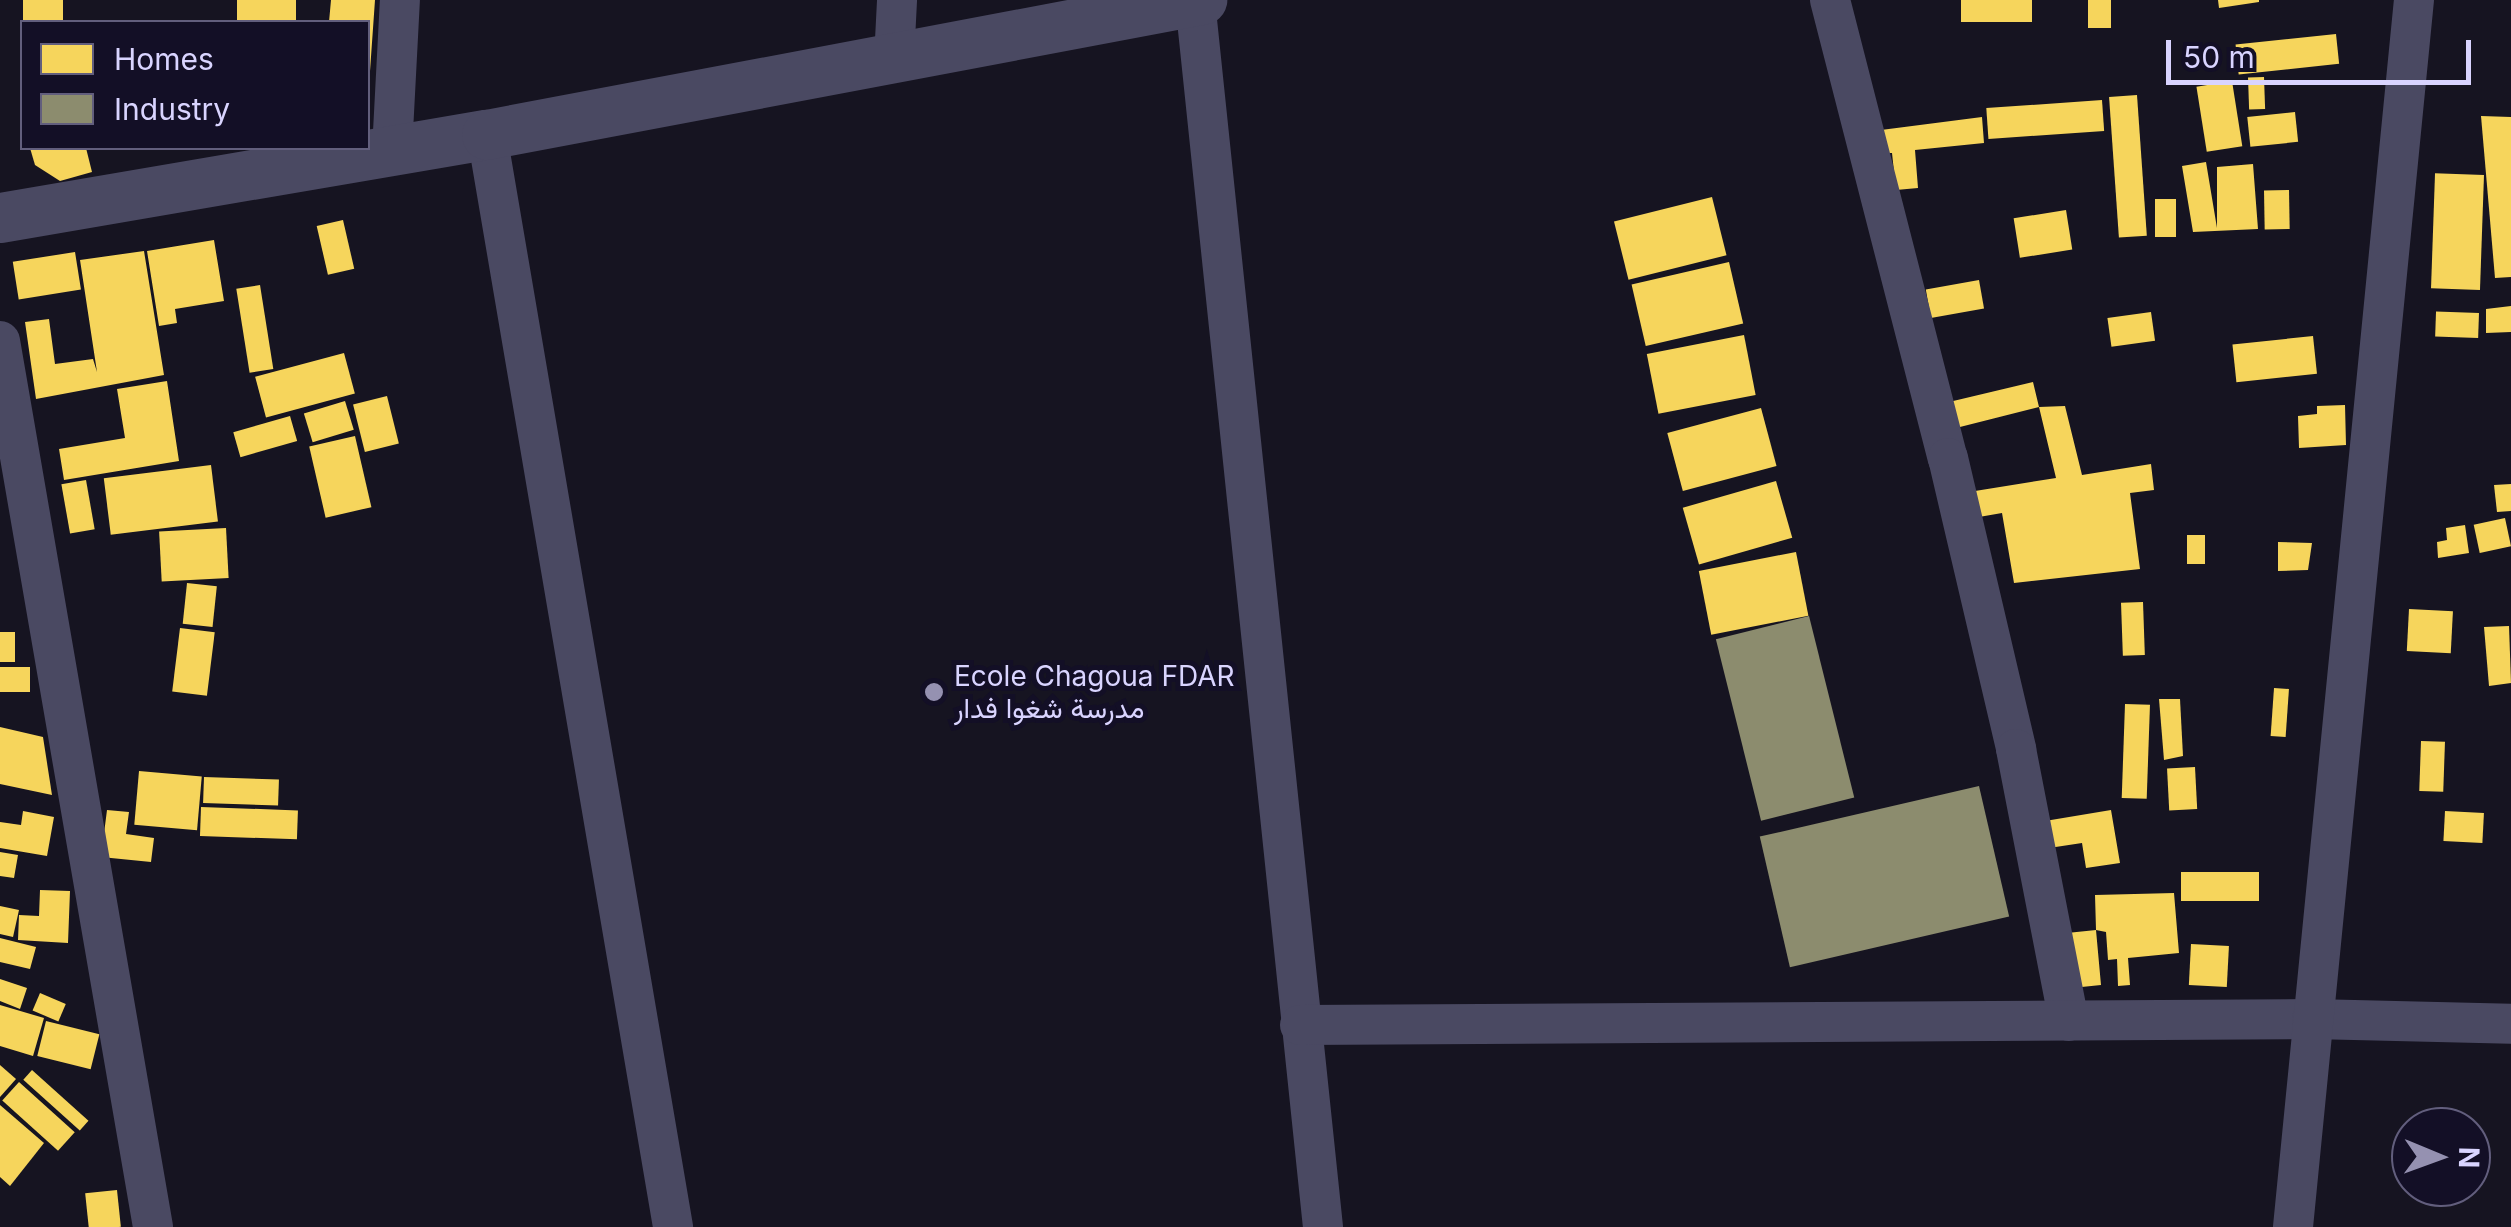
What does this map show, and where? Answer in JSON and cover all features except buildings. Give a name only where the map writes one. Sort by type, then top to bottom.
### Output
[{"type":"street","points":[[392,151],[400,0]]},
{"type":"street","points":[[894,60],[897,0]]},
{"type":"street","points":[[1830,0],[1957,496],[2016,749],[2068,1022]]},
{"type":"street","points":[[2292,1227],[2414,0]]},
{"type":"street","points":[[0,218],[487,135],[1198,1],[1323,1227]]},
{"type":"street","points":[[487,135],[674,1227]]},
{"type":"street","points":[[0,341],[153,1227]]},
{"type":"street","points":[[1300,1025],[2312,1019],[2511,1024]]},
{"type":"place","name":"Ecole Chagoua FDAR مدرسة شغوا فدار","points":[[934,692]]}]
